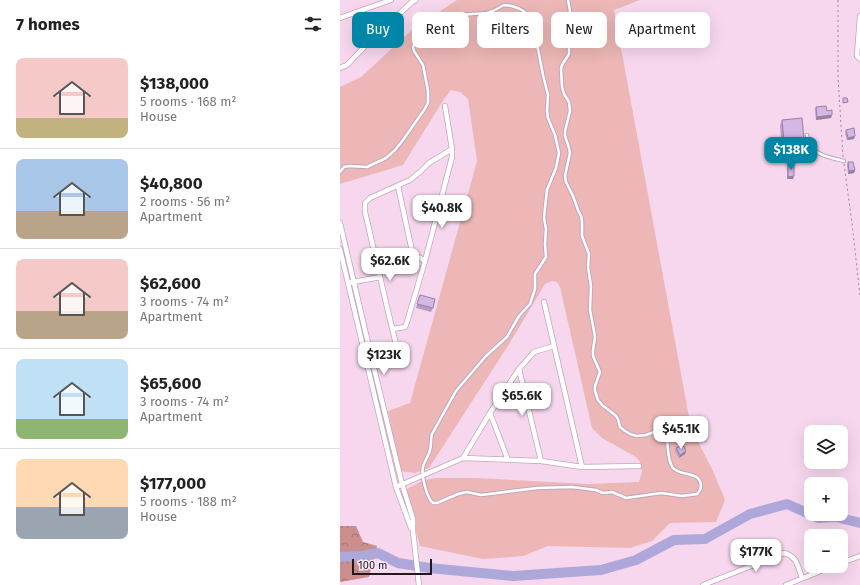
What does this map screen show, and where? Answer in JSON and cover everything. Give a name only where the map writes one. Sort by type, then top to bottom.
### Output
[{"type":"street","points":[[340,18],[391,0]]},
{"type":"street","points":[[340,68],[347,65],[412,1]]},
{"type":"street","points":[[860,16],[857,56],[860,59]]},
{"type":"street","points":[[392,330],[405,327],[425,261],[452,157],[445,106]]},
{"type":"street","points":[[401,364],[365,212],[365,203],[370,198],[410,180],[429,163],[452,149]]},
{"type":"street","points":[[398,186],[412,250],[416,256],[425,261]]},
{"type":"street","points":[[340,223],[402,484],[413,519],[415,555],[419,585]]},
{"type":"street","points":[[340,249],[396,487],[413,531]]},
{"type":"street","points":[[348,283],[380,277]]},
{"type":"street","points":[[544,302],[582,467]]},
{"type":"street","points":[[463,458],[519,369],[534,352],[554,346]]},
{"type":"street","points":[[519,369],[541,461]]},
{"type":"street","points":[[490,413],[508,460]]},
{"type":"street","points":[[396,487],[463,458],[541,461],[582,467],[639,466]]},
{"type":"street","points":[[703,585],[784,554],[790,555],[795,560],[802,578]]},
{"type":"street","points":[[848,560],[860,556]]},
{"type":"street","points":[[786,585],[815,573]]},
{"type":"lane","points":[[340,172],[349,166],[367,167],[386,158],[403,140],[424,110],[428,103],[428,91],[423,65],[413,47],[416,41],[425,34],[431,33],[447,18],[487,13],[504,5],[520,9],[528,14],[535,34],[548,96],[548,118],[560,153],[547,190],[544,208],[546,256],[535,274],[535,289],[530,304],[519,316],[506,337],[486,356],[456,391],[432,434],[430,440],[431,447],[423,467],[422,475],[429,500],[435,503],[441,502],[462,493],[470,492],[481,495],[537,488],[578,487],[596,490],[603,493],[612,492],[622,497],[629,498],[661,493],[682,496],[697,494],[700,490],[700,483],[696,477],[678,472],[673,468],[668,455],[667,437],[658,432],[637,436],[625,431],[620,427],[618,419],[615,415],[598,400],[595,391],[595,386],[600,372],[593,356],[595,337],[590,310],[588,267],[589,254],[582,236],[581,216],[566,182],[565,176],[570,153],[565,131],[570,111],[562,87],[561,69],[569,54],[570,48],[566,36],[570,11],[568,0]]},
{"type":"lane","points":[[807,135],[810,147],[826,156],[844,162]]},
{"type":"path","points":[[838,0],[838,77],[844,162],[860,296]]},
{"type":"shaded area","points":[[457,0],[640,0],[614,10],[615,48],[621,48],[691,428],[713,471],[725,500],[716,522],[670,523],[652,541],[630,548],[548,546],[523,556],[483,559],[420,546],[405,490],[424,480],[437,478],[477,478],[588,484],[639,482],[642,472],[640,462],[636,457],[602,438],[592,428],[560,287],[557,282],[552,281],[545,284],[511,341],[429,468],[415,473],[399,471],[388,411],[410,403],[477,161],[468,99],[460,92],[451,90],[403,165],[340,184],[340,87],[361,77],[392,48],[404,48],[404,37],[412,30],[412,48],[469,48],[469,12],[439,12]]},
{"type":"green space","points":[[340,526],[356,526],[363,542],[377,546],[369,577],[340,582]]},
{"type":"building","points":[[843,98],[847,98],[848,102],[843,103]]},
{"type":"building","points":[[826,106],[827,111],[832,110],[832,115],[817,117],[816,107]]},
{"type":"building","points":[[802,118],[805,151],[785,153],[782,120]]},
{"type":"building","points":[[854,128],[855,136],[848,138],[846,130]]},
{"type":"building","points":[[848,162],[853,162],[855,170],[849,171]]},
{"type":"building","points":[[788,165],[794,165],[794,176],[788,177]]},
{"type":"building","points":[[420,295],[435,299],[433,308],[417,304]]},
{"type":"building","points":[[683,445],[686,451],[680,455],[676,448]]},
{"type":"waterway","points":[[340,557],[361,556],[378,553],[398,563],[429,568],[513,576],[601,570],[636,560],[674,540],[705,539],[750,514],[787,504],[818,518],[836,517],[860,523]]}]
